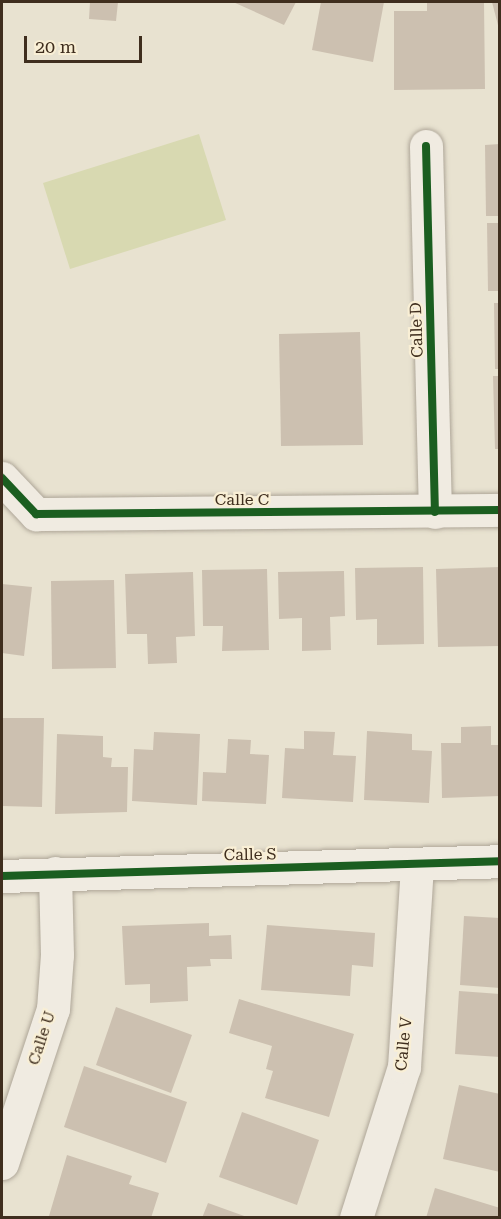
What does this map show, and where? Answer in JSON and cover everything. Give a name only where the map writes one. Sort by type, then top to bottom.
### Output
[{"type":"street","name":"Calle D","points":[[426,146],[435,512]]},
{"type":"street","name":"Calle C","points":[[2,478],[36,514],[500,510]]},
{"type":"street","name":"Calle S","points":[[2,876],[500,861]]},
{"type":"street","name":"Calle V","points":[[356,1218],[404,1066],[417,864]]},
{"type":"street","name":"Calle U","points":[[2,1163],[53,1009],[57,955],[55,873]]},
{"type":"green space","points":[[199,134],[226,220],[70,269],[43,183]]},
{"type":"building","points":[[90,2],[118,2],[116,21],[89,19]]},
{"type":"building","points":[[233,2],[296,2],[284,25]]},
{"type":"building","points":[[321,2],[384,2],[373,62],[312,50]]},
{"type":"building","points":[[427,2],[484,2],[485,89],[394,90],[394,11],[427,11]]},
{"type":"building","points":[[492,2],[500,2],[500,29],[499,29]]},
{"type":"building","points":[[500,144],[500,216],[486,216],[485,145]]},
{"type":"building","points":[[487,223],[500,223],[500,291],[488,291]]},
{"type":"building","points":[[494,303],[500,303],[500,369],[495,369]]},
{"type":"building","points":[[360,332],[363,445],[281,446],[279,334]]},
{"type":"building","points":[[493,376],[500,376],[500,449],[495,449]]},
{"type":"building","points":[[423,567],[424,644],[377,645],[377,619],[356,620],[355,568]]},
{"type":"building","points":[[500,567],[500,646],[438,647],[436,569]]},
{"type":"building","points":[[267,569],[269,650],[222,651],[223,626],[203,626],[202,570]]},
{"type":"building","points":[[344,571],[345,616],[330,617],[331,650],[302,651],[302,618],[279,619],[278,572]]},
{"type":"building","points":[[193,572],[195,636],[176,637],[177,663],[148,664],[147,634],[127,634],[125,574]]},
{"type":"building","points":[[114,580],[116,668],[52,669],[51,581]]},
{"type":"building","points":[[2,584],[32,587],[24,656],[2,653]]},
{"type":"building","points":[[2,718],[44,718],[42,807],[2,806]]},
{"type":"building","points":[[491,726],[491,745],[500,745],[500,796],[442,798],[441,743],[461,743],[461,727]]},
{"type":"building","points":[[304,731],[335,732],[333,755],[356,756],[353,802],[282,798],[285,748],[304,749]]},
{"type":"building","points":[[367,731],[412,734],[412,750],[432,751],[429,803],[364,800]]},
{"type":"building","points":[[154,732],[200,734],[197,805],[132,801],[134,749],[153,750]]},
{"type":"building","points":[[57,734],[103,736],[103,757],[112,758],[111,767],[128,767],[127,812],[55,814]]},
{"type":"building","points":[[228,739],[251,740],[250,754],[269,755],[266,804],[202,801],[203,772],[226,773]]},
{"type":"building","points":[[464,916],[500,918],[500,988],[460,985]]},
{"type":"building","points":[[209,923],[209,936],[231,935],[232,959],[210,959],[211,966],[187,967],[188,1001],[150,1003],[150,984],[125,985],[122,926]]},
{"type":"building","points":[[267,925],[375,933],[373,967],[352,965],[350,996],[261,990]]},
{"type":"building","points":[[459,991],[500,994],[500,1057],[455,1054]]},
{"type":"building","points":[[239,999],[354,1034],[329,1117],[265,1098],[273,1071],[266,1069],[272,1046],[229,1033]]},
{"type":"building","points":[[116,1007],[192,1035],[171,1093],[96,1065]]},
{"type":"building","points":[[84,1066],[187,1102],[166,1163],[64,1127]]},
{"type":"building","points":[[459,1085],[500,1094],[500,1172],[443,1159]]},
{"type":"building","points":[[242,1112],[319,1140],[297,1205],[219,1177]]},
{"type":"building","points":[[67,1155],[132,1176],[129,1184],[159,1193],[151,1218],[49,1216]]},
{"type":"building","points":[[435,1188],[500,1208],[500,1218],[426,1218]]},
{"type":"building","points":[[208,1203],[247,1217],[247,1218],[202,1218]]},
{"type":"cycle path","points":[[426,146],[435,512]]},
{"type":"cycle path","points":[[2,478],[36,514],[500,510]]},
{"type":"cycle path","points":[[2,876],[500,861]]}]
